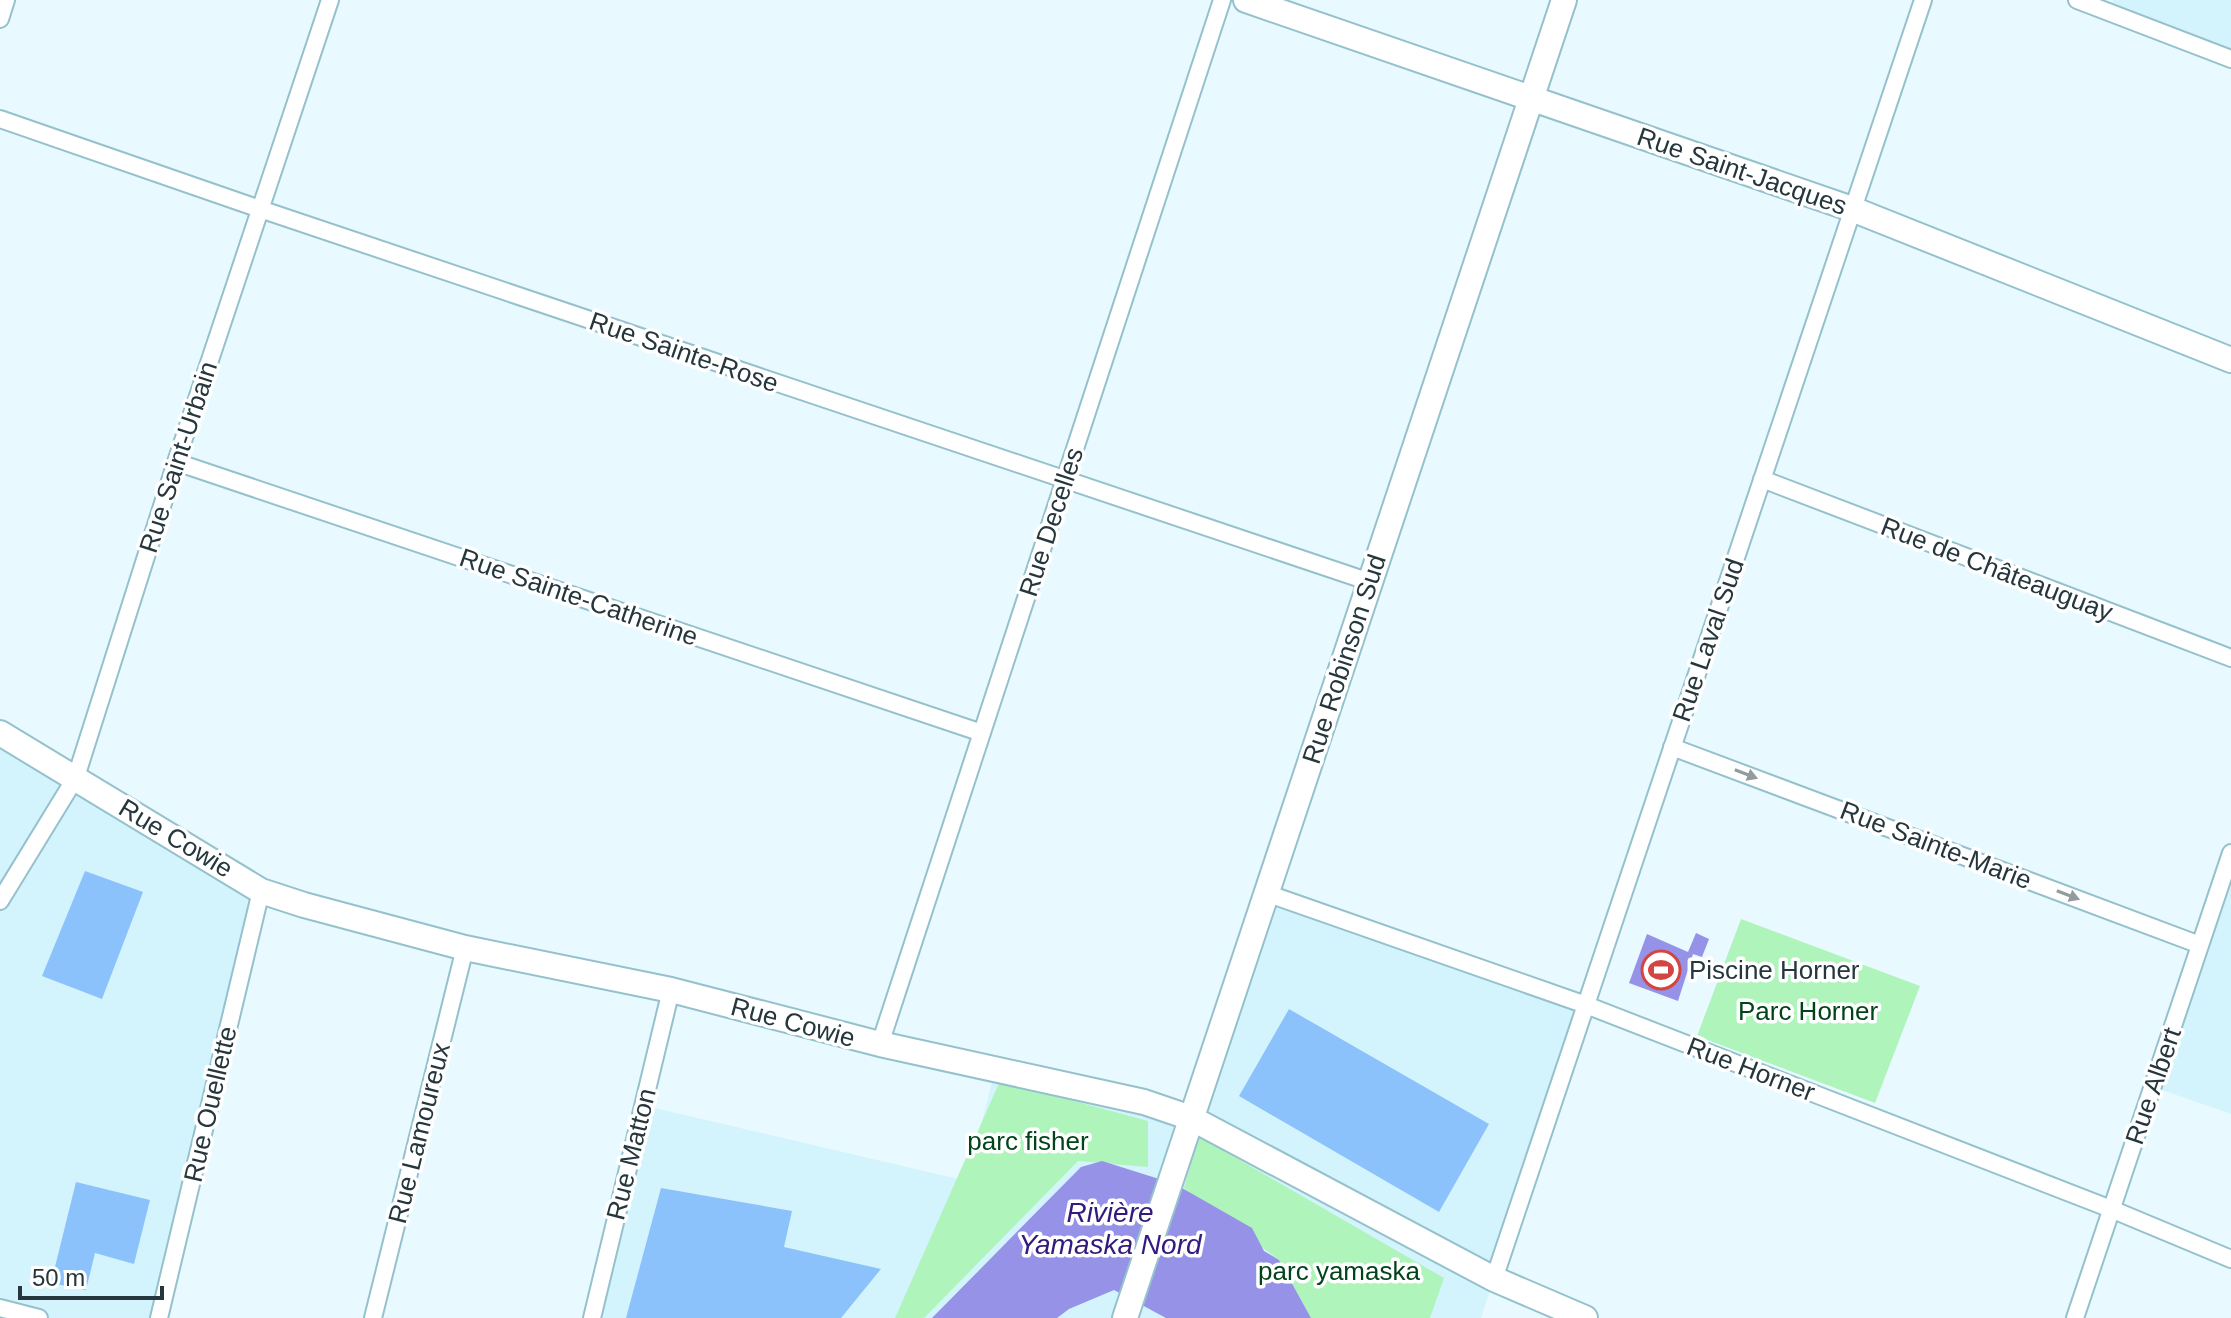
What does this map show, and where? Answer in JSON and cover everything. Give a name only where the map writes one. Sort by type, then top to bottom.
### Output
[{"type":"street","points":[[0,19],[6,0]]},
{"type":"street","name":"Rue Saint-Urbain","points":[[0,901],[76,777],[176,462],[330,0]]},
{"type":"street","name":"Rue Decelles","points":[[880,1044],[1222,0]]},
{"type":"street","name":"Rue Saint-Jacques","points":[[1246,0],[1852,209],[2231,360]]},
{"type":"street","name":"Rue Robinson Sud","points":[[1126,1314],[1564,0]]},
{"type":"street","name":"Rue Laval Sud","points":[[1494,1279],[1923,0]]},
{"type":"street","points":[[2077,0],[2231,59]]},
{"type":"street","name":"Rue Sainte-Rose","points":[[0,119],[1370,582]]},
{"type":"street","name":"Rue Sainte-Catherine","points":[[176,462],[982,733]]},
{"type":"street","name":"Rue de Châteauguay","points":[[1762,479],[2231,658]]},
{"type":"street","name":"Rue Cowie","points":[[0,733],[261,891],[465,948],[671,990],[880,1044],[1144,1102],[1187,1128],[1494,1279],[1585,1318]]},
{"type":"street","name":"Rue Sainte-Marie","points":[[1672,747],[2200,945]]},
{"type":"street","name":"Rue Albert","points":[[2075,1318],[2231,853]]},
{"type":"street","name":"Rue Ouellette","points":[[159,1318],[261,891]]},
{"type":"street","name":"Rue Horner","points":[[1266,893],[1586,1005],[2111,1209],[2231,1259]]},
{"type":"street","name":"Rue Lamoureux","points":[[373,1318],[465,948]]},
{"type":"street","name":"Rue Matton","points":[[592,1318],[671,990]]},
{"type":"street","points":[[0,1308],[39,1318]]},
{"type":"shaded area","points":[[2113,0],[2231,0],[2231,59],[2109,12]]},
{"type":"shaded area","points":[[0,733],[261,891],[159,1318],[0,1318]]},
{"type":"shaded area","points":[[2231,849],[2231,1114],[2150,1086]]},
{"type":"shaded area","points":[[1266,893],[1586,1005],[1481,1318],[592,1318],[642,1105],[967,1181],[995,1070],[1190,1118]]},
{"type":"green space","name":"Parc Horner","points":[[1741,919],[1920,986],[1875,1103],[1697,1036]]},
{"type":"green space","name":"parc fisher","points":[[1000,1081],[1148,1121],[1148,1167],[1078,1161],[924,1318],[895,1318]]},
{"type":"green space","name":"parc yamaska","points":[[1198,1136],[1444,1278],[1430,1318],[1311,1318],[1279,1260],[1184,1188]]},
{"type":"water","name":"Piscine Horner","points":[[1696,933],[1709,939],[1702,957],[1693,954],[1678,1001],[1629,983],[1647,934],[1688,952]]},
{"type":"water","name":"Rivière Yamaska Nord","points":[[1102,1161],[1175,1184],[1252,1228],[1264,1251],[1279,1260],[1311,1318],[1166,1318],[1114,1290],[1069,1309],[1057,1318],[932,1318],[1081,1167]]},
{"type":"building","points":[[85,871],[143,892],[102,999],[42,976]]},
{"type":"building","points":[[1289,1009],[1489,1124],[1439,1212],[1239,1096]]},
{"type":"building","points":[[76,1182],[150,1200],[134,1264],[95,1253],[86,1290],[51,1283]]},
{"type":"building","points":[[661,1188],[792,1211],[784,1247],[881,1269],[841,1318],[626,1318]]},
{"type":"place","name":"Piscine Horner","points":[[1661,970]]}]
